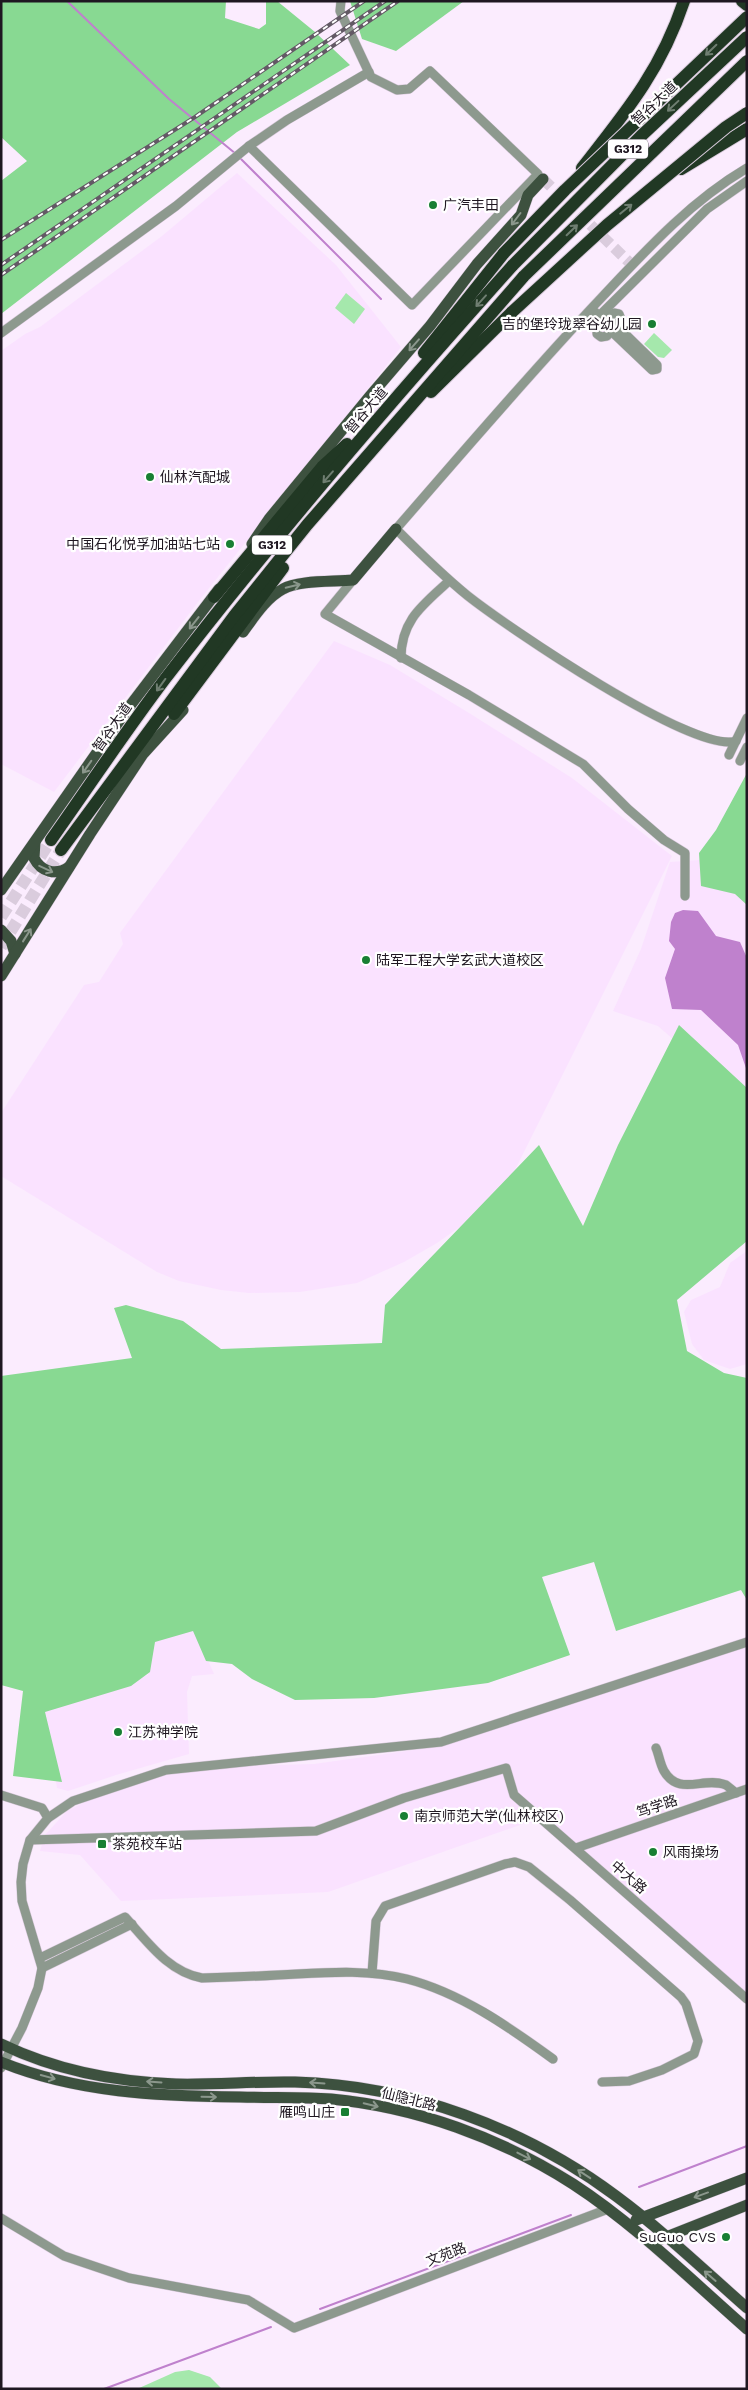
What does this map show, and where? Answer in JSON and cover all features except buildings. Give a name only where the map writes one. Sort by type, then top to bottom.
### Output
[{"type":"highway","points":[[565,190],[629,108],[658,65],[674,33],[684,1]]},
{"type":"highway","points":[[742,1],[747,5]]},
{"type":"highway","points":[[214,597],[322,467],[384,412],[428,348],[504,253],[565,190],[747,17]]},
{"type":"highway","name":"智谷大道","points":[[50,840],[164,680],[298,511],[513,265],[641,136],[747,37]]},
{"type":"highway","name":"G312","points":[[61,850],[234,616],[307,525],[368,454],[524,276],[747,61]]},
{"type":"highway","points":[[143,754],[368,454],[512,312],[607,225],[726,127],[747,113]]},
{"type":"highway","points":[[654,187],[747,129]]},
{"type":"main road","points":[[1,890],[126,711],[214,597],[269,519],[430,326],[477,264],[521,215],[528,195],[540,176]]},
{"type":"main road","points":[[1,976],[74,858],[143,754],[190,702],[270,598],[283,588],[295,584],[353,580],[396,528]]},
{"type":"main road","points":[[36,840],[33,849],[34,858],[39,866],[46,871],[55,872],[63,870],[70,866],[74,858]]},
{"type":"main road","points":[[1,930],[11,941],[15,954]]},
{"type":"main road","name":"仙隐北路","points":[[6,2046],[70,2069],[120,2079],[176,2084],[295,2082],[341,2085],[408,2098],[496,2127],[537,2147],[601,2186],[666,2237],[747,2308]]},
{"type":"main road","name":"仙隐北路","points":[[2,2065],[67,2082],[138,2094],[330,2099],[361,2103],[453,2125],[492,2140],[573,2184],[608,2209],[747,2329]]},
{"type":"main road","points":[[627,2225],[641,2217],[747,2178]]},
{"type":"main road","points":[[650,2244],[747,2205]]},
{"type":"street","points":[[249,146],[412,305],[540,176],[430,71],[409,89],[397,90],[371,77],[340,11],[341,1]]},
{"type":"street","points":[[1,333],[176,206],[249,146],[287,120],[369,72]]},
{"type":"street","points":[[736,742],[729,744],[710,739],[641,708],[582,675],[521,634],[450,581],[396,528],[591,309],[695,204],[722,182],[747,168]]},
{"type":"street","points":[[601,319],[612,313],[616,313],[621,318],[614,329],[603,338],[597,334],[601,319],[706,209],[747,181]]},
{"type":"street","points":[[591,309],[601,319]]},
{"type":"street","points":[[614,329],[658,365],[657,369],[652,370],[614,329]]},
{"type":"street","points":[[353,580],[325,614],[469,695],[583,764],[664,840],[685,854],[685,896]]},
{"type":"street","points":[[401,658],[404,631],[428,600],[450,581]]},
{"type":"street","points":[[729,755],[747,718]]},
{"type":"street","points":[[740,761],[747,747]]},
{"type":"street","points":[[2,2065],[6,2046],[38,1988],[42,1968],[26,1920],[22,1901],[21,1882],[30,1840],[48,1818],[73,1801],[166,1770],[441,1742],[747,1642]]},
{"type":"street","points":[[656,1748],[664,1771],[673,1781],[682,1786],[726,1785],[736,1793]]},
{"type":"street","name":"中大路","points":[[30,1840],[316,1831],[404,1798],[493,1770],[506,1768],[514,1795],[747,1999]]},
{"type":"street","name":"笃学路","points":[[576,1848],[747,1789]]},
{"type":"street","points":[[1,1795],[42,1808],[48,1818]]},
{"type":"street","points":[[372,1973],[376,1921],[385,1906],[505,1864],[515,1862],[525,1865],[570,1900],[681,1998],[687,2007],[698,2041],[697,2048],[692,2056],[662,2070],[630,2081],[602,2082]]},
{"type":"street","points":[[40,1958],[125,1916],[170,1965],[182,1973],[196,1977],[351,1972],[372,1973],[407,1979],[444,1992],[477,2008],[517,2032],[553,2058]]},
{"type":"street","points":[[42,1968],[132,1924]]},
{"type":"street","name":"文苑路","points":[[1,2218],[64,2256],[129,2278],[248,2300],[294,2328],[608,2209]]},
{"type":"shaded area","name":"仙林汽配城","points":[[237,173],[336,265],[401,347],[198,602],[54,792],[1,764],[1,351],[25,334],[40,327],[162,236]]},
{"type":"shaded area","name":"陆军工程大学玄武大道校区","points":[[334,641],[390,665],[572,778],[672,856],[501,1198],[437,1243],[404,1262],[357,1283],[300,1292],[249,1293],[221,1290],[179,1281],[157,1272],[1,1176],[1,1113],[84,985],[99,982],[123,944],[120,933]]},
{"type":"shaded area","points":[[747,782],[747,1103],[658,1026],[613,1011],[641,949],[670,862],[699,860],[716,851]]},
{"type":"shaded area","points":[[683,910],[698,911],[716,936],[740,942],[747,958],[747,1071],[738,1045],[701,1010],[672,1009],[665,978],[675,949],[669,941],[671,922],[675,913]]},
{"type":"shaded area","points":[[747,1251],[747,1364],[730,1369],[704,1360],[692,1344],[684,1312],[691,1300],[720,1287],[730,1263]]},
{"type":"shaded area","name":"江苏神学院","points":[[194,1629],[214,1674],[192,1676],[187,1692],[189,1754],[68,1791],[57,1788],[44,1709],[148,1675],[144,1641]]},
{"type":"shaded area","name":"南京师范大学(仙林校区)","points":[[747,1640],[747,2002],[537,1822],[523,1824],[328,1892],[121,1901],[80,1855],[40,1851],[45,1835],[67,1811],[91,1799],[167,1773],[240,1766],[314,1764],[442,1746]]},
{"type":"green space","points":[[1,1],[226,1],[225,18],[259,29],[266,24],[266,1],[277,1],[315,32],[350,65],[237,132],[1,314],[1,181],[27,161],[1,137]]},
{"type":"green space","points":[[350,1],[464,1],[396,51],[362,39]]},
{"type":"green space","points":[[346,293],[365,309],[354,324],[335,308]]},
{"type":"green space","points":[[654,333],[672,350],[664,358],[658,357],[644,344]]},
{"type":"green space","points":[[747,773],[747,905],[735,894],[701,886],[699,853],[716,830]]},
{"type":"green space","points":[[679,1025],[747,1088],[747,1241],[677,1300],[687,1351],[724,1373],[747,1378],[747,1600],[741,1590],[616,1631],[594,1562],[542,1577],[570,1655],[488,1683],[374,1698],[295,1700],[252,1679],[232,1664],[206,1661],[193,1631],[155,1642],[150,1672],[131,1686],[45,1712],[62,1782],[13,1776],[23,1691],[1,1685],[1,1376],[132,1358],[114,1308],[126,1305],[183,1321],[221,1349],[382,1343],[385,1305],[539,1145],[583,1226],[618,1145]]},
{"type":"green space","points":[[189,2370],[210,2377],[222,2389],[137,2389],[175,2372]]},
{"type":"waterway","points":[[67,1],[169,99],[236,154]]},
{"type":"waterway","points":[[239,157],[381,299]]},
{"type":"waterway","points":[[639,2187],[747,2146]]},
{"type":"waterway","points":[[320,2309],[571,2215]]},
{"type":"waterway","points":[[104,2389],[271,2327]]},
{"type":"tunnel","points":[[543,179],[632,265]]},
{"type":"tunnel","points":[[1,917],[51,840]]},
{"type":"tunnel","points":[[1,947],[61,850]]},
{"type":"railway","points":[[1,240],[195,117],[364,1]]},
{"type":"railway","points":[[1,265],[385,1]]},
{"type":"railway","points":[[1,275],[398,1]]},
{"type":"place","name":"广汽丰田","points":[[433,205]]},
{"type":"place","name":"吉的堡玲珑翠谷幼儿园","points":[[652,324]]},
{"type":"place","name":"仙林汽配城","points":[[150,477]]},
{"type":"place","name":"中国石化悦孚加油站七站","points":[[230,544]]},
{"type":"place","name":"陆军工程大学玄武大道校区","points":[[366,960]]},
{"type":"place","name":"江苏神学院","points":[[118,1732]]},
{"type":"place","name":"南京师范大学(仙林校区)","points":[[404,1816]]},
{"type":"place","name":"茶苑校车站","points":[[102,1844]]},
{"type":"place","name":"风雨操场","points":[[653,1852]]},
{"type":"place","name":"雁鸣山庄","points":[[345,2112]]},
{"type":"place","name":"SuGuo CVS","points":[[726,2237]]}]
